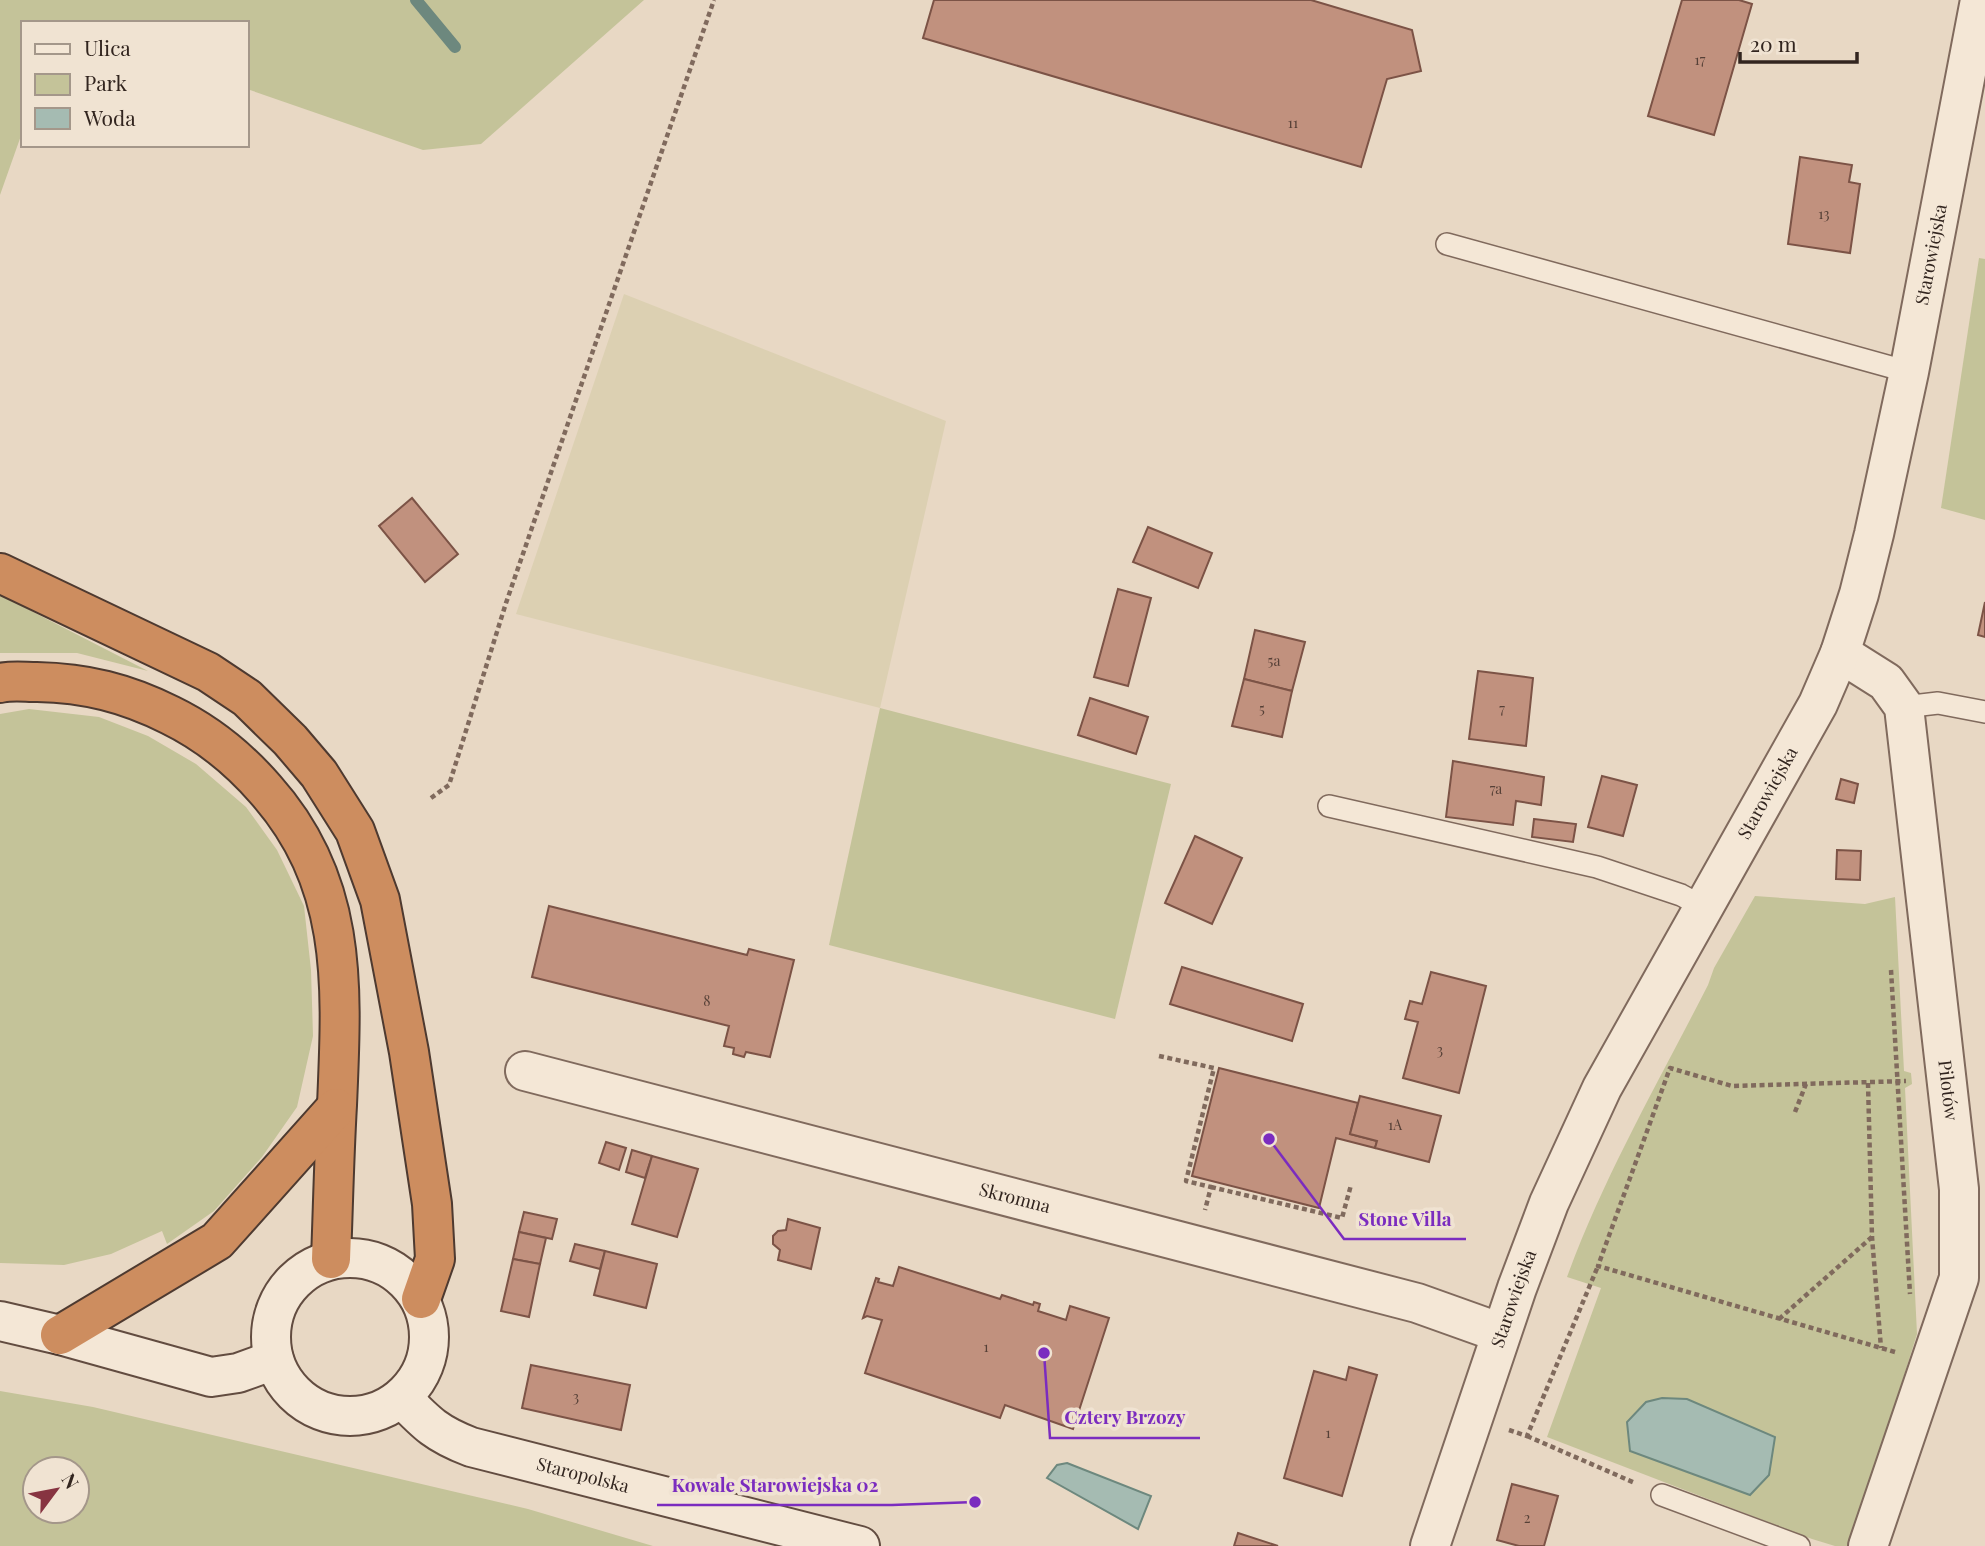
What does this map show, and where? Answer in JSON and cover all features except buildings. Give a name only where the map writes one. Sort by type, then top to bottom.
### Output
[{"type":"highway","points":[[0,573],[208,672],[247,698],[290,740],[319,774],[355,831],[380,900],[410,1052],[432,1204],[435,1259],[421,1299]]},
{"type":"highway","points":[[0,683],[73,683],[138,699],[193,726],[242,763],[287,813],[308,847],[329,903],[337,951],[341,1023],[331,1259]]},
{"type":"highway","points":[[60,1335],[217,1241],[337,1108]]},
{"type":"street","name":"Starowiejska","points":[[1430,1546],[1501,1333],[1549,1203],[1602,1088],[1818,704],[1840,653],[1874,534],[1976,72],[1980,0]]},
{"type":"street","points":[[1840,653],[1886,682],[1904,707]]},
{"type":"street","name":"Pilotów","points":[[1868,1546],[1959,1278],[1959,1189],[1904,707]]},
{"type":"street","name":"Skromna","points":[[525,1071],[1418,1303],[1501,1333]]},
{"type":"street","points":[[357,1257],[383,1263],[405,1278],[421,1299],[429,1324],[429,1351],[419,1377],[402,1398],[379,1411],[354,1416],[328,1414],[304,1402],[286,1384],[274,1360],[270,1334],[275,1309],[288,1286],[307,1270],[331,1259],[357,1257]]},
{"type":"street","points":[[0,1321],[211,1377],[238,1373],[274,1360]]},
{"type":"street","name":"Staropolska","points":[[402,1398],[425,1423],[444,1436],[471,1447],[860,1546]]},
{"type":"lane","points":[[1447,244],[1909,372]]},
{"type":"lane","points":[[1904,707],[1938,702],[1985,712]]},
{"type":"lane","points":[[1329,806],[1597,866],[1681,895],[1705,908]]},
{"type":"lane","points":[[1662,1495],[1800,1546]]},
{"type":"path","points":[[431,798],[449,785],[506,603],[714,0]]},
{"type":"path","points":[[1891,961],[1911,1301]]},
{"type":"path","points":[[1159,1055],[1214,1068],[1186,1181],[1342,1218],[1352,1185]]},
{"type":"path","points":[[1527,1436],[1598,1266],[1670,1068],[1732,1086],[1906,1081]]},
{"type":"path","points":[[1868,1083],[1872,1237],[1881,1348]]},
{"type":"path","points":[[1795,1112],[1806,1084]]},
{"type":"path","points":[[1207,1202],[1211,1187]]},
{"type":"path","points":[[1779,1320],[1872,1237]]},
{"type":"path","points":[[1598,1266],[1931,1363]]},
{"type":"path","points":[[1505,1428],[1662,1495]]},
{"type":"shaded area","points":[[624,294],[946,421],[880,708],[516,614]]},
{"type":"green space","points":[[0,0],[644,0],[481,144],[423,150],[248,89],[248,21],[21,21],[21,136],[0,195]]},
{"type":"green space","points":[[1979,258],[1985,259],[1985,520],[1941,508]]},
{"type":"green space","points":[[0,595],[148,671],[77,653],[0,653]]},
{"type":"green space","points":[[880,708],[1171,784],[1115,1019],[829,945]]},
{"type":"green space","points":[[29,709],[99,717],[148,736],[196,764],[246,807],[277,850],[304,906],[311,970],[313,1036],[297,1107],[262,1157],[214,1211],[167,1244],[162,1231],[111,1254],[64,1265],[0,1263],[0,714]]},
{"type":"green space","points":[[1755,896],[1865,904],[1895,897],[1904,1071],[1911,1073],[1912,1084],[1905,1088],[1917,1334],[1851,1546],[1835,1546],[1812,1539],[1547,1437],[1601,1288],[1567,1277],[1615,1166],[1708,985],[1714,968]]},
{"type":"green space","points":[[0,1391],[93,1407],[528,1509],[653,1546],[0,1546]]},
{"type":"water","points":[[1662,1398],[1687,1399],[1775,1437],[1769,1475],[1750,1495],[1630,1451],[1627,1422],[1646,1402]]},
{"type":"water","points":[[1067,1463],[1151,1496],[1138,1529],[1047,1478],[1057,1465]]},
{"type":"waterway","points":[[416,0],[455,47]]},
{"type":"place","name":"Stone Villa","points":[[1269,1139]]},
{"type":"place","name":"Cztery Brzozy","points":[[1044,1353]]},
{"type":"place","name":"Kowale Starowiejska 02","points":[[975,1502]]}]
